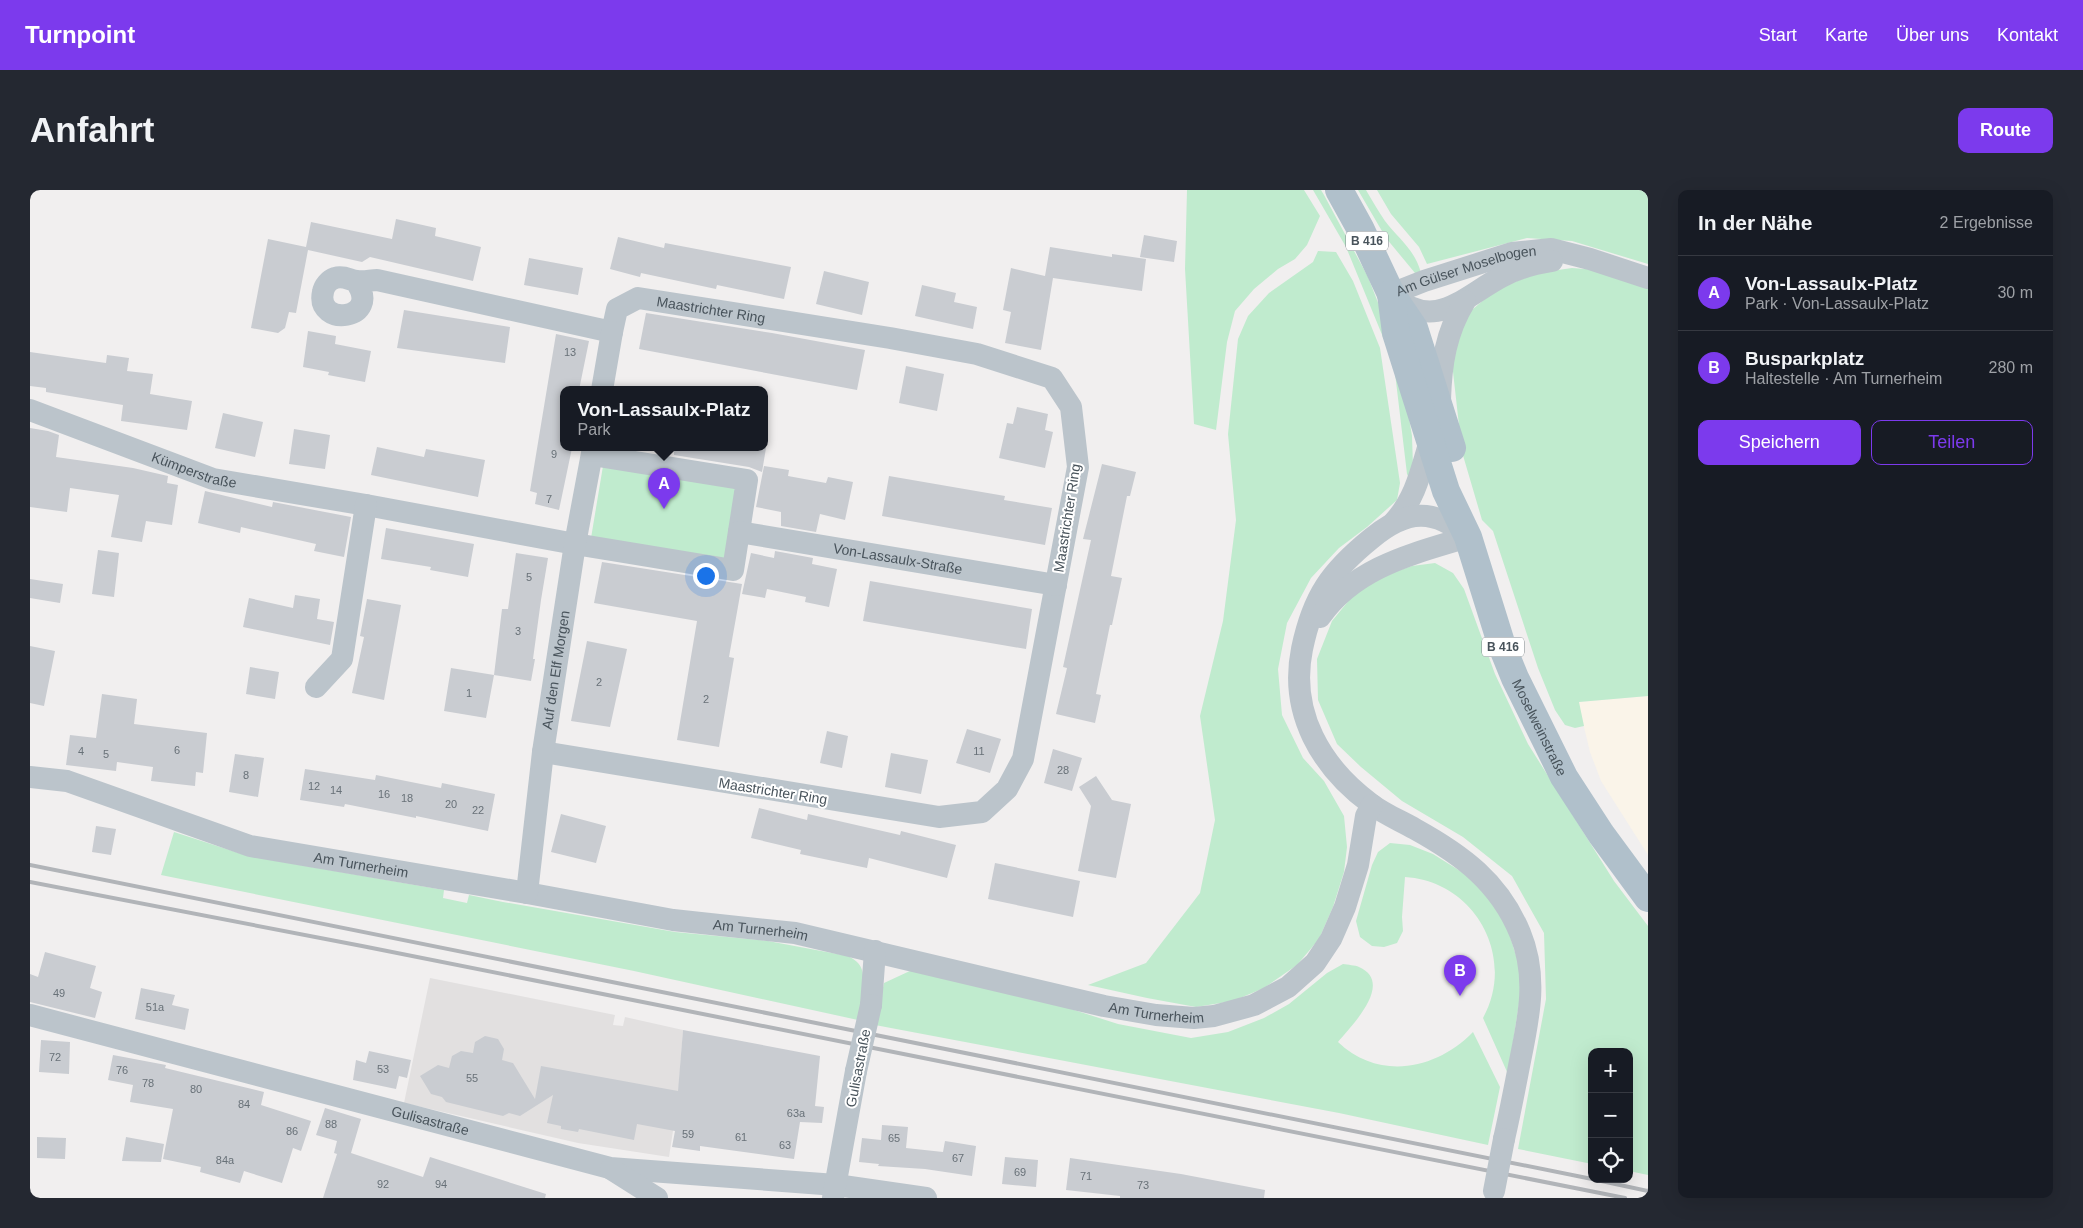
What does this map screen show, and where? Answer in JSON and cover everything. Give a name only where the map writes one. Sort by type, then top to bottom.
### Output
[{"type":"main road","name":"Moselweinstraße","points":[[1339,190],[1360,228],[1391,294],[1414,328],[1463,485],[1468,537]]},
{"type":"main road","name":"Moselweinstraße","points":[[1391,294],[1396,333],[1446,491],[1468,537],[1502,646],[1515,678],[1564,777],[1601,834],[1648,898]]},
{"type":"street","name":"Am Gülser Moselbogen","points":[[1391,294],[1424,281],[1512,253],[1551,249],[1590,259],[1648,278]]},
{"type":"street","name":"Am Gülser Moselbogen","points":[[1391,294],[1407,305],[1424,311],[1446,310],[1465,301],[1487,285],[1518,269],[1552,261],[1590,259]]},
{"type":"street","points":[[356,282],[377,280],[612,332],[603,386]]},
{"type":"street","name":"Maastrichter Ring","points":[[543,752],[939,817],[982,812],[1007,789],[1023,760],[1078,467],[1070,407],[1052,378],[977,354],[890,338],[638,298],[617,309],[612,332]]},
{"type":"street","name":"Am Gülser Moselbogen","points":[[1440,408],[1441,375],[1447,339],[1465,301]]},
{"type":"street","name":"Kümperstraße","points":[[30,410],[213,479],[575,544],[733,570],[739,532]]},
{"type":"street","points":[[1430,441],[1413,496],[1404,510],[1392,524],[1355,552],[1332,576],[1317,601],[1303,646],[1300,685],[1306,720],[1313,738],[1332,770],[1372,805],[1440,843],[1464,860],[1498,892],[1520,933],[1529,965],[1531,997],[1493,1194]]},
{"type":"street","points":[[592,451],[747,480],[739,532]]},
{"type":"street","name":"Auf den Elf Morgen","points":[[528,893],[543,752],[575,544],[592,451]]},
{"type":"street","points":[[316,687],[342,659],[366,505]]},
{"type":"street","points":[[1392,524],[1414,516],[1428,515],[1450,523],[1468,537]]},
{"type":"street","name":"Von-Lassaulx-Straße","points":[[739,532],[1056,585]]},
{"type":"street","points":[[1303,646],[1327,606],[1364,575],[1384,564],[1468,537]]},
{"type":"street","name":"Am Turnerheim","points":[[30,777],[67,781],[250,846],[528,893],[673,920],[795,933],[1131,1011],[1194,1018],[1233,1012],[1254,1006],[1288,987],[1302,976],[1324,952],[1348,899],[1358,865],[1366,816],[1372,805]]},
{"type":"street","name":"Gulisastraße","points":[[835,1192],[856,1071],[871,1005],[874,951]]},
{"type":"street","name":"Gulisastraße","points":[[30,1015],[610,1168],[835,1192],[926,1198]]},
{"type":"street","points":[[610,1168],[657,1198]]},
{"type":"shaded area","points":[[1648,696],[1648,855],[1601,781],[1590,752],[1578,702]]},
{"type":"shaded area","points":[[430,978],[615,1015],[613,1025],[623,1026],[625,1017],[683,1030],[678,1098],[669,1157],[578,1143],[404,1103]]},
{"type":"green space","points":[[1187,190],[1304,190],[1320,216],[1307,245],[1295,259],[1278,269],[1254,289],[1235,311],[1227,342],[1216,430],[1194,424],[1185,269]]},
{"type":"green space","points":[[1313,190],[1321,190],[1368,277],[1391,336],[1385,342],[1346,247]]},
{"type":"green space","points":[[1358,190],[1366,190],[1385,221],[1411,251],[1421,273],[1415,273],[1386,238]]},
{"type":"green space","points":[[1377,190],[1648,190],[1648,264],[1572,241],[1527,238],[1427,264],[1419,247],[1391,214]]},
{"type":"green space","points":[[1318,251],[1336,252],[1353,281],[1380,348],[1400,483],[1397,500],[1367,527],[1339,548],[1311,578],[1287,623],[1278,669],[1282,715],[1303,758],[1324,781],[1344,816],[1347,847],[1344,872],[1333,907],[1319,939],[1297,965],[1264,988],[1233,1001],[1196,1007],[1088,985],[1146,963],[1200,893],[1215,820],[1200,716],[1223,621],[1236,520],[1228,434],[1238,339],[1248,316],[1269,293],[1313,262]]},
{"type":"green space","points":[[1572,268],[1599,270],[1648,287],[1648,696],[1579,702],[1584,726],[1575,728],[1565,725],[1555,710],[1538,668],[1493,531],[1482,520],[1462,452],[1451,354],[1467,314],[1486,298],[1507,285],[1537,273]]},
{"type":"green space","points":[[1395,373],[1403,381],[1412,436],[1413,466],[1409,478],[1407,474]]},
{"type":"green space","points":[[604,460],[738,481],[725,559],[591,538]]},
{"type":"green space","points":[[1435,563],[1453,573],[1464,589],[1495,674],[1528,744],[1614,881],[1648,926],[1648,1175],[1633,1172],[1633,1048],[1588,1048],[1588,1163],[1518,1149],[1546,999],[1544,933],[1512,876],[1463,837],[1402,801],[1337,744],[1318,700],[1317,659],[1332,621],[1355,593],[1385,575],[1412,566]]},
{"type":"green space","points":[[174,832],[248,856],[444,890],[443,898],[467,903],[469,895],[675,932],[768,941],[848,956],[858,963],[863,975],[858,1020],[634,971],[161,875]]},
{"type":"green space","points":[[1390,843],[1410,845],[1433,854],[1465,874],[1484,889],[1504,917],[1523,978],[1508,1074],[1483,1018],[1492,994],[1495,970],[1491,947],[1483,926],[1469,907],[1451,892],[1430,882],[1405,877],[1402,917],[1403,931],[1397,943],[1384,947],[1372,946],[1360,937],[1356,921],[1372,865],[1378,852]]},
{"type":"green space","points":[[1343,964],[1359,967],[1369,974],[1373,983],[1372,994],[1367,1004],[1338,1042],[1354,1054],[1371,1062],[1389,1066],[1407,1066],[1425,1062],[1442,1055],[1458,1045],[1473,1032],[1500,1087],[1488,1145],[1339,1113],[875,1025],[884,983],[912,970],[1046,1001],[1118,1024],[1191,1038],[1228,1032],[1264,1018],[1289,1004],[1327,973]]},
{"type":"building","points":[[396,219],[436,228],[435,236],[481,247],[473,281],[370,257],[362,262],[308,250],[296,313],[289,312],[285,328],[278,333],[251,328],[268,239],[306,247],[311,222],[392,239]]},
{"type":"building","points":[[1144,235],[1177,241],[1174,262],[1140,257]]},
{"type":"building","points":[[618,237],[664,248],[665,243],[791,267],[784,299],[717,285],[716,289],[641,273],[640,277],[610,269]]},
{"type":"building","points":[[1050,247],[1112,257],[1112,254],[1146,259],[1142,291],[1053,278],[1041,350],[1005,343],[1011,312],[1003,310],[1011,268],[1045,276]]},
{"type":"building","points":[[529,258],[583,268],[578,295],[524,285]]},
{"type":"building","points":[[824,271],[869,282],[862,315],[816,304]]},
{"type":"building","points":[[922,285],[956,293],[954,302],[977,307],[973,329],[915,316]]},
{"type":"building","points":[[404,310],[510,327],[505,363],[397,348]]},
{"type":"building","points":[[646,313],[865,350],[857,390],[639,349]]},
{"type":"building","points":[[308,331],[336,336],[335,344],[371,351],[365,382],[328,375],[329,372],[303,367]]},
{"type":"building","points":[[556,334],[589,341],[580,386],[560,386],[560,451],[571,451],[559,510],[535,504],[537,493],[530,491]]},
{"type":"building","points":[[30,352],[106,363],[107,355],[129,358],[127,371],[153,374],[150,394],[192,401],[187,430],[121,421],[123,405],[46,392],[46,388],[30,386]]},
{"type":"building","points":[[906,366],[944,374],[937,411],[899,403]]},
{"type":"building","points":[[1017,407],[1048,414],[1045,430],[1053,432],[1045,468],[999,458],[1007,423],[1013,424]]},
{"type":"building","points":[[223,413],[263,422],[255,457],[215,448]]},
{"type":"building","points":[[30,428],[59,435],[56,457],[133,468],[168,476],[167,483],[178,485],[172,525],[146,521],[142,542],[111,537],[119,495],[70,488],[67,512],[30,507]]},
{"type":"building","points":[[294,429],[330,435],[325,469],[289,464]]},
{"type":"building","points":[[377,447],[424,457],[426,449],[485,460],[478,497],[371,475]]},
{"type":"building","points":[[674,451],[766,451],[762,472],[749,467],[674,455]]},
{"type":"building","points":[[1102,464],[1136,472],[1130,496],[1127,496],[1111,576],[1122,578],[1096,694],[1101,695],[1095,723],[1056,714],[1067,668],[1063,667],[1091,540],[1083,539]]},
{"type":"building","points":[[764,466],[789,470],[788,476],[826,483],[828,477],[853,482],[845,520],[820,514],[816,532],[781,526],[781,512],[756,507]]},
{"type":"building","points":[[889,476],[1005,496],[1004,500],[1052,508],[1045,545],[882,516]]},
{"type":"building","points":[[205,491],[272,507],[273,502],[351,517],[344,557],[314,551],[316,544],[241,527],[240,533],[198,523]]},
{"type":"building","points":[[386,528],[474,544],[468,577],[430,570],[431,567],[381,559]]},
{"type":"building","points":[[98,550],[119,553],[114,597],[92,594]]},
{"type":"building","points":[[775,551],[813,558],[812,564],[837,569],[829,607],[805,602],[806,597],[767,589],[765,598],[742,594],[751,553],[774,558]]},
{"type":"building","points":[[516,553],[548,558],[531,681],[494,675],[502,609],[508,609]]},
{"type":"building","points":[[602,562],[742,584],[729,657],[734,658],[719,747],[677,740],[697,621],[594,603]]},
{"type":"building","points":[[30,579],[63,584],[60,603],[30,598]]},
{"type":"building","points":[[870,581],[1032,609],[1026,649],[863,621]]},
{"type":"building","points":[[295,595],[320,599],[317,619],[334,622],[330,645],[243,627],[249,598],[293,608]]},
{"type":"building","points":[[367,599],[401,605],[384,700],[352,693],[364,637],[360,636]]},
{"type":"building","points":[[587,641],[627,649],[610,727],[571,721]]},
{"type":"building","points":[[30,646],[55,651],[44,706],[30,703]]},
{"type":"building","points":[[250,667],[279,672],[275,699],[246,694]]},
{"type":"building","points":[[451,668],[494,675],[486,718],[444,711]]},
{"type":"building","points":[[102,694],[137,699],[134,724],[207,733],[203,773],[196,772],[195,786],[151,781],[153,767],[117,762],[116,771],[66,765],[70,735],[96,738]]},
{"type":"building","points":[[967,729],[1001,739],[990,773],[956,763]]},
{"type":"building","points":[[827,731],[848,736],[842,768],[820,763]]},
{"type":"building","points":[[1053,749],[1082,758],[1072,791],[1044,783]]},
{"type":"building","points":[[891,753],[928,760],[921,794],[885,787]]},
{"type":"building","points":[[235,754],[264,758],[258,797],[229,792]]},
{"type":"building","points":[[305,769],[375,780],[376,775],[441,788],[442,783],[495,794],[488,831],[345,804],[344,807],[300,800]]},
{"type":"building","points":[[1096,776],[1112,800],[1131,804],[1116,878],[1078,871],[1091,806],[1079,787]]},
{"type":"building","points":[[759,808],[807,820],[808,814],[900,835],[901,831],[956,845],[947,878],[869,858],[867,868],[800,854],[801,850],[751,838]]},
{"type":"building","points":[[561,814],[606,826],[596,863],[551,852]]},
{"type":"building","points":[[96,826],[116,829],[111,855],[92,852]]},
{"type":"building","points":[[995,863],[1080,881],[1073,917],[988,899]]},
{"type":"building","points":[[45,952],[96,966],[90,988],[102,992],[95,1018],[30,1002],[30,974],[38,977]]},
{"type":"building","points":[[141,988],[175,995],[172,1005],[189,1009],[185,1030],[135,1019]]},
{"type":"building","points":[[683,1030],[820,1056],[815,1106],[824,1107],[822,1123],[800,1122],[794,1159],[700,1146],[700,1151],[672,1147],[675,1131],[637,1124],[634,1140],[579,1129],[578,1132],[561,1129],[561,1126],[547,1123],[553,1095],[520,1116],[509,1113],[503,1116],[446,1102],[442,1097],[431,1094],[420,1076],[438,1065],[449,1068],[452,1056],[461,1051],[473,1053],[475,1042],[485,1036],[498,1039],[504,1049],[502,1060],[513,1063],[535,1099],[541,1066],[678,1091]]},
{"type":"building","points":[[41,1040],[70,1042],[69,1074],[39,1072]]},
{"type":"building","points":[[369,1051],[411,1060],[407,1078],[399,1076],[396,1089],[353,1080],[356,1060],[366,1063]]},
{"type":"building","points":[[113,1055],[166,1065],[165,1068],[264,1092],[261,1105],[311,1121],[301,1151],[293,1148],[282,1183],[244,1171],[240,1183],[200,1172],[201,1167],[163,1159],[173,1109],[130,1102],[133,1085],[108,1080]]},
{"type":"building","points":[[325,1108],[361,1119],[351,1153],[423,1177],[430,1157],[546,1194],[545,1198],[323,1198],[337,1154],[334,1153],[337,1141],[316,1135]]},
{"type":"building","points":[[882,1125],[908,1127],[906,1148],[943,1152],[945,1141],[976,1146],[972,1176],[925,1169],[878,1166],[879,1164],[859,1162],[862,1138],[881,1140]]},
{"type":"building","points":[[37,1137],[66,1138],[65,1159],[37,1158]]},
{"type":"building","points":[[126,1137],[164,1144],[161,1162],[122,1161]]},
{"type":"building","points":[[1005,1157],[1038,1160],[1036,1187],[1002,1184]]},
{"type":"building","points":[[1070,1158],[1181,1174],[1265,1190],[1264,1198],[1120,1198],[1120,1196],[1066,1190]]},
{"type":"railway","points":[[30,865],[1588,1178]]},
{"type":"railway","points":[[30,882],[362,946],[1625,1198]]},
{"type":"railway","points":[[1611,1183],[1648,1191]]},
{"type":"place","name":"Von-Lassaulx-Platz","points":[[664,509]]},
{"type":"place","name":"Busparkplatz","points":[[1460,996]]}]
